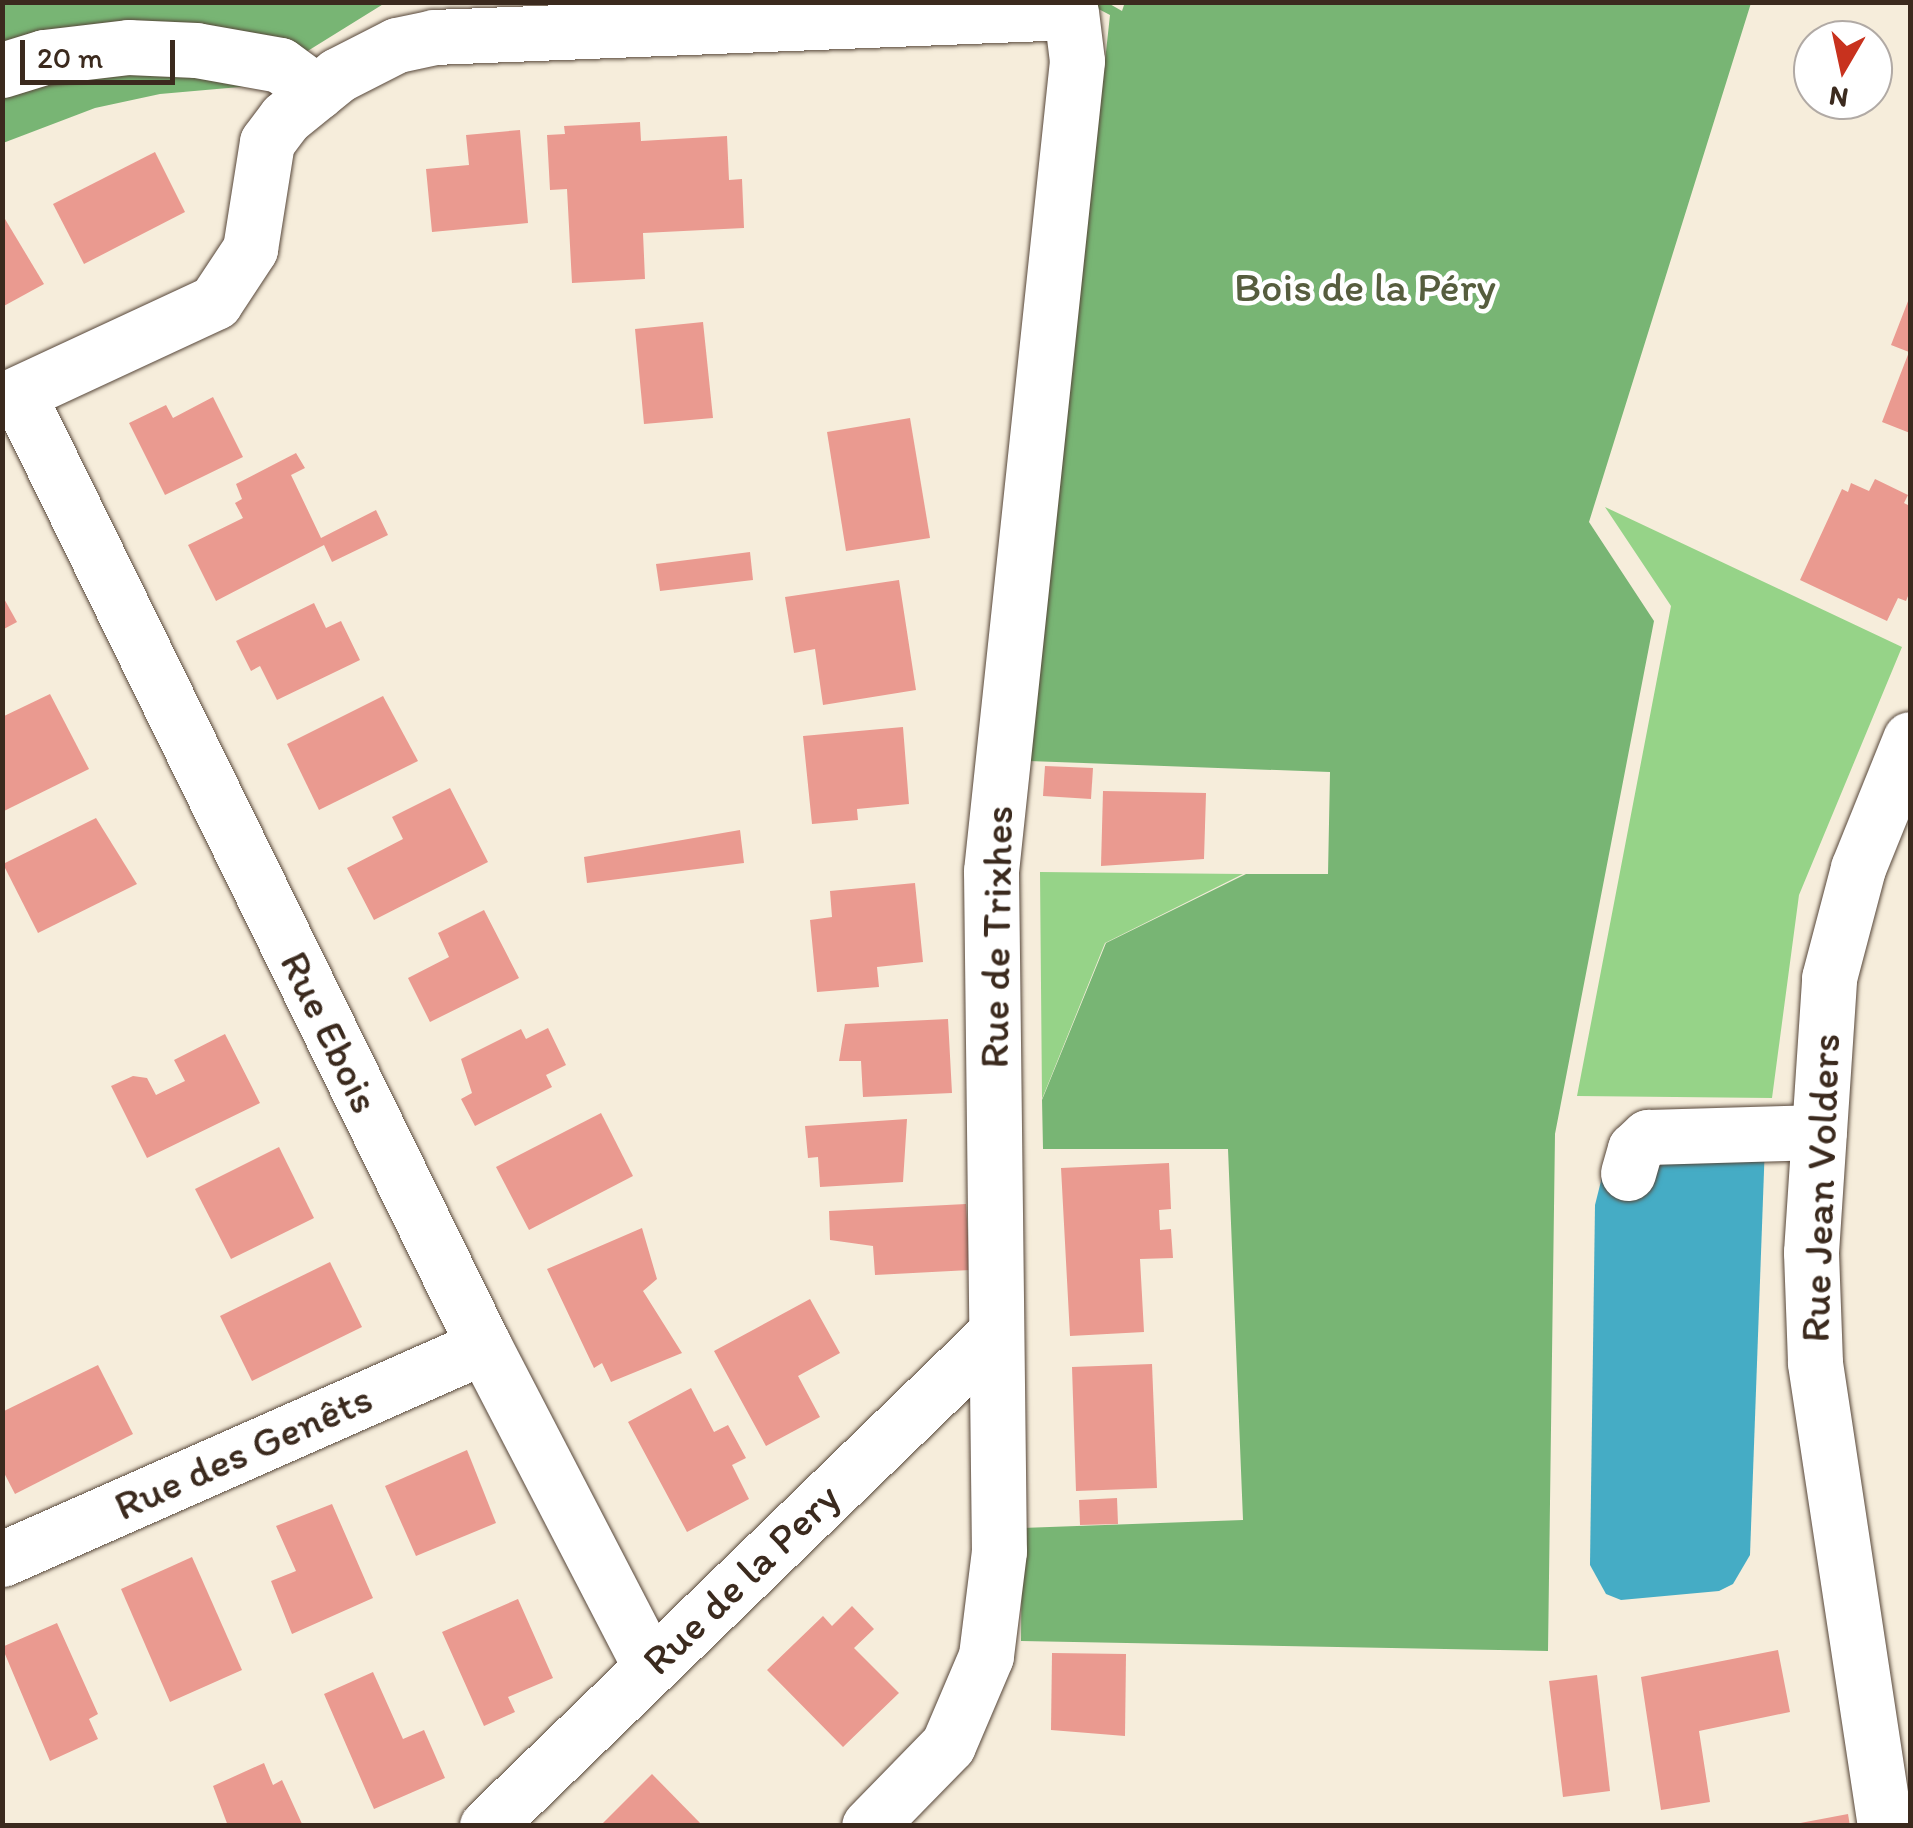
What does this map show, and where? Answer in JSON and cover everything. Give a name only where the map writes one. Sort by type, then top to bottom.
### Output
[{"type":"street","name":"Rue de Trixhes","points":[[317,92],[396,45],[434,36],[1071,12],[1077,60],[991,871],[1000,1551],[986,1656],[948,1745],[869,1826]]},
{"type":"street","points":[[2,70],[44,57],[128,47],[196,50],[280,65],[317,92],[267,142],[250,249],[215,302],[10,398]]},
{"type":"street","name":"Rue Ebois","points":[[10,398],[484,1346],[650,1666]]},
{"type":"street","name":"Rue Jean Volders","points":[[1885,1826],[1814,1362],[1811,1252],[1828,978],[1841,920],[1910,739]]},
{"type":"street","points":[[1628,1173],[1635,1149],[1648,1137],[1819,1132]]},
{"type":"street","name":"Rue de la Pery","points":[[487,1826],[995,1334]]},
{"type":"street","name":"Rue des Genêts","points":[[2,1559],[484,1346]]},
{"type":"green space","name":"Bois de la Péry","points":[[1125,2],[1751,3],[1589,522],[1654,621],[1555,1134],[1548,1651],[1021,1641],[1022,1528],[1243,1520],[1228,1149],[1043,1149],[1042,1100],[1106,943],[1246,874],[1328,874],[1330,772],[1029,761],[1110,15],[1087,3],[1108,3],[1122,11]]},
{"type":"green space","points":[[3,3],[385,3],[251,86],[160,94],[95,108],[3,143]]},
{"type":"green space","points":[[1605,507],[1902,647],[1799,895],[1772,1098],[1577,1096],[1671,606]]},
{"type":"green space","points":[[1040,872],[1243,874],[1105,943],[1042,1099]]},
{"type":"water","points":[[1766,1116],[1750,1555],[1733,1584],[1719,1591],[1621,1600],[1606,1594],[1590,1565],[1595,1205],[1605,1165]]},
{"type":"building","points":[[640,122],[641,141],[727,136],[729,180],[742,179],[744,228],[643,233],[645,279],[572,283],[567,189],[550,190],[547,135],[565,134],[564,126]]},
{"type":"building","points":[[520,130],[528,223],[432,232],[426,169],[469,165],[466,135]]},
{"type":"building","points":[[155,152],[185,212],[84,264],[53,204]]},
{"type":"building","points":[[2,214],[44,284],[2,307]]},
{"type":"building","points":[[1910,296],[1910,433],[1882,422],[1909,352],[1891,345]]},
{"type":"building","points":[[703,322],[713,418],[644,424],[635,329]]},
{"type":"building","points":[[213,397],[243,457],[165,495],[129,423],[166,405],[173,418]]},
{"type":"building","points":[[910,418],[930,538],[846,551],[827,432]]},
{"type":"building","points":[[296,453],[305,468],[291,475],[321,538],[376,510],[388,535],[332,562],[324,545],[216,601],[188,545],[243,518],[235,503],[242,499],[236,484]]},
{"type":"building","points":[[1875,479],[1908,495],[1904,503],[1910,506],[1910,591],[1906,601],[1898,598],[1887,621],[1800,580],[1842,489],[1848,492],[1851,483],[1869,491]]},
{"type":"building","points":[[750,552],[753,580],[660,591],[656,564]]},
{"type":"building","points":[[899,580],[916,690],[823,705],[815,649],[794,653],[785,597]]},
{"type":"building","points":[[2,595],[17,622],[2,630]]},
{"type":"building","points":[[314,603],[326,628],[341,621],[360,660],[277,700],[260,666],[251,671],[236,641]]},
{"type":"building","points":[[50,694],[89,769],[2,812],[2,717]]},
{"type":"building","points":[[383,696],[418,761],[319,810],[287,744]]},
{"type":"building","points":[[903,727],[909,804],[857,809],[858,820],[812,824],[803,736]]},
{"type":"building","points":[[1045,766],[1093,768],[1091,799],[1043,796]]},
{"type":"building","points":[[450,788],[488,862],[374,920],[347,868],[403,839],[392,817]]},
{"type":"building","points":[[1103,791],[1206,793],[1204,859],[1101,866]]},
{"type":"building","points":[[96,818],[137,884],[38,933],[3,864]]},
{"type":"building","points":[[740,830],[744,863],[587,883],[584,857]]},
{"type":"building","points":[[915,883],[923,962],[877,967],[879,987],[817,992],[810,920],[832,917],[830,891]]},
{"type":"building","points":[[484,910],[519,978],[430,1022],[408,978],[449,957],[438,933]]},
{"type":"building","points":[[948,1019],[952,1093],[863,1097],[861,1061],[839,1061],[845,1024]]},
{"type":"building","points":[[548,1028],[566,1065],[546,1075],[552,1087],[475,1126],[461,1099],[472,1093],[461,1059],[521,1029],[526,1039]]},
{"type":"building","points":[[225,1034],[260,1103],[147,1158],[111,1086],[133,1076],[147,1078],[156,1095],[185,1081],[174,1060]]},
{"type":"building","points":[[601,1113],[633,1176],[529,1230],[496,1167]]},
{"type":"building","points":[[907,1119],[903,1182],[820,1187],[818,1157],[808,1158],[805,1126]]},
{"type":"building","points":[[279,1147],[314,1218],[231,1259],[195,1189]]},
{"type":"building","points":[[1169,1163],[1171,1209],[1159,1210],[1160,1230],[1171,1229],[1173,1258],[1140,1259],[1144,1332],[1070,1336],[1061,1168]]},
{"type":"building","points":[[966,1204],[970,1270],[875,1275],[873,1246],[830,1240],[829,1211]]},
{"type":"building","points":[[642,1228],[657,1279],[643,1291],[682,1353],[611,1382],[602,1363],[594,1368],[547,1269]]},
{"type":"building","points":[[330,1262],[362,1327],[252,1381],[220,1316]]},
{"type":"building","points":[[810,1299],[840,1353],[798,1376],[820,1417],[766,1446],[714,1351]]},
{"type":"building","points":[[1152,1364],[1157,1488],[1076,1491],[1072,1367]]},
{"type":"building","points":[[98,1365],[133,1434],[15,1494],[2,1469],[2,1412]]},
{"type":"building","points":[[691,1388],[714,1432],[728,1425],[746,1458],[732,1465],[749,1499],[687,1532],[628,1422]]},
{"type":"building","points":[[467,1450],[496,1523],[416,1556],[385,1486]]},
{"type":"building","points":[[1117,1498],[1118,1524],[1080,1525],[1079,1500]]},
{"type":"building","points":[[332,1504],[373,1598],[292,1634],[271,1581],[296,1571],[276,1526]]},
{"type":"building","points":[[192,1557],[242,1670],[170,1702],[121,1589]]},
{"type":"building","points":[[518,1599],[553,1678],[508,1697],[515,1712],[484,1726],[442,1632]]},
{"type":"building","points":[[852,1606],[874,1629],[854,1648],[899,1693],[843,1747],[767,1670],[823,1616],[832,1626]]},
{"type":"building","points":[[57,1623],[98,1714],[89,1719],[98,1739],[50,1761],[2,1647]]},
{"type":"building","points":[[1778,1650],[1790,1712],[1699,1731],[1710,1802],[1661,1810],[1641,1677]]},
{"type":"building","points":[[1052,1653],[1126,1654],[1125,1736],[1051,1730]]},
{"type":"building","points":[[373,1672],[403,1739],[424,1730],[445,1778],[374,1809],[324,1694]]},
{"type":"building","points":[[1597,1675],[1610,1791],[1563,1797],[1549,1681]]},
{"type":"building","points":[[264,1763],[273,1785],[282,1780],[303,1826],[228,1826],[213,1786]]},
{"type":"building","points":[[652,1774],[703,1826],[600,1826]]},
{"type":"building","points":[[1848,1814],[1850,1826],[1795,1826],[1795,1824]]}]
